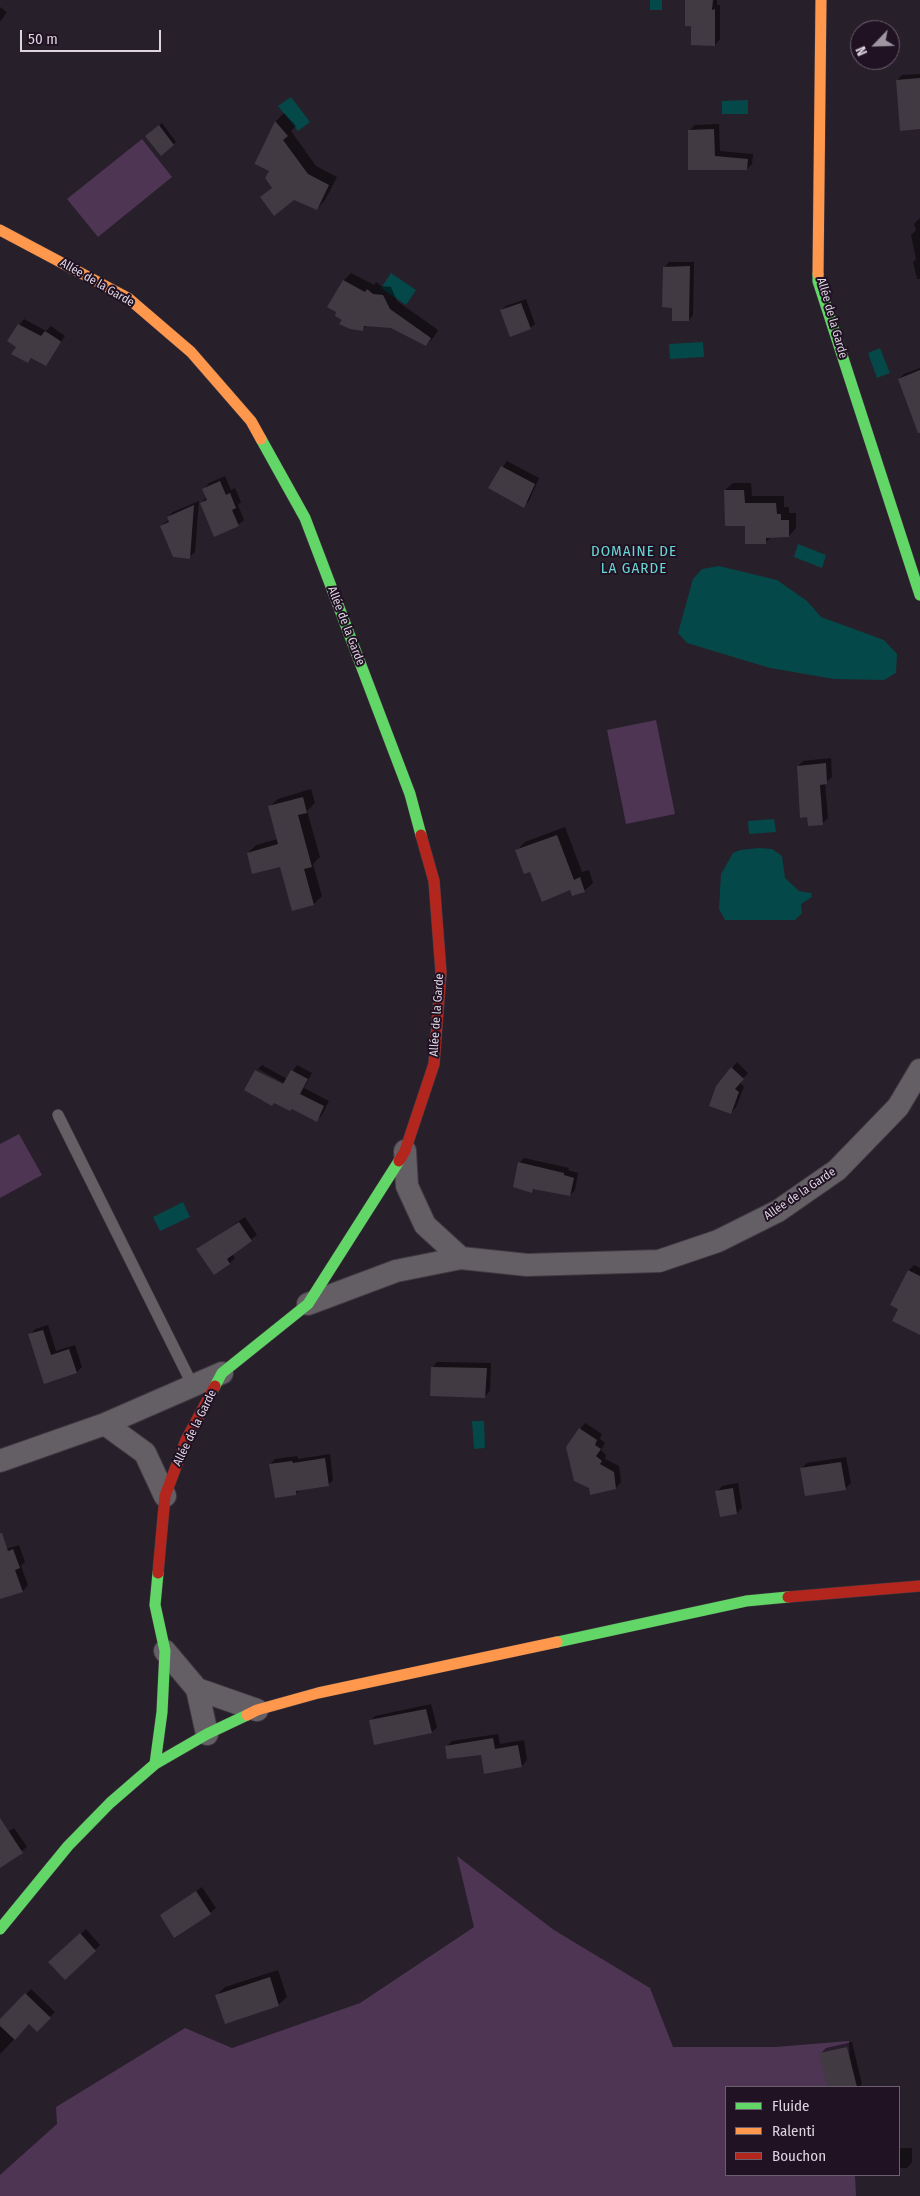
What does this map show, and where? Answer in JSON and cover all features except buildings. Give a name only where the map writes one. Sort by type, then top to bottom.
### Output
[{"type":"street","name":"Allée de la Garde","points":[[821,0],[818,282],[920,594]]},
{"type":"street","name":"Allée de la Garde","points":[[0,230],[128,298],[191,352],[251,421],[305,518],[410,794],[434,881],[441,972],[434,1064],[406,1151],[308,1304]]},
{"type":"street","name":"Allée de la Garde","points":[[155,1764],[162,1712],[165,1651],[155,1605],[165,1496],[186,1440],[222,1373],[308,1304],[396,1271],[461,1258],[527,1265],[659,1261],[718,1241],[778,1211],[837,1170],[898,1107],[920,1070]]},
{"type":"street","name":"Allée de la Garde","points":[[406,1151],[407,1186],[425,1226],[461,1258]]},
{"type":"street","points":[[0,1461],[105,1424],[222,1373]]},
{"type":"street","points":[[105,1424],[145,1453],[165,1496]]},
{"type":"street","points":[[0,1929],[68,1846],[110,1803],[155,1764],[207,1734],[257,1710],[318,1693],[746,1601],[920,1586]]},
{"type":"street","name":"Allée de la Garde","points":[[165,1651],[197,1689],[207,1734]]},
{"type":"street","points":[[197,1689],[257,1710]]},
{"type":"lane","points":[[58,1115],[193,1386]]},
{"type":"shaded area","points":[[650,0],[662,0],[662,10],[650,10]]},
{"type":"shaded area","points":[[291,97],[310,122],[298,131],[278,106]]},
{"type":"shaded area","points":[[748,100],[748,114],[722,114],[722,101]]},
{"type":"shaded area","points":[[142,139],[172,177],[98,237],[67,199]]},
{"type":"shaded area","points":[[391,273],[416,290],[406,305],[381,288]]},
{"type":"shaded area","points":[[703,342],[704,357],[670,359],[669,344]]},
{"type":"shaded area","points":[[880,348],[890,373],[877,378],[868,353]]},
{"type":"shaded area","points":[[798,544],[826,555],[822,568],[794,557]]},
{"type":"shaded area","points":[[719,566],[777,580],[807,601],[821,617],[884,640],[897,654],[896,673],[884,680],[834,679],[770,668],[687,643],[678,633],[693,579],[702,569]]},
{"type":"shaded area","points":[[656,720],[675,814],[626,824],[607,730]]},
{"type":"shaded area","points":[[774,819],[776,832],[749,834],[748,821]]},
{"type":"shaded area","points":[[772,849],[782,856],[785,878],[799,891],[811,893],[812,897],[801,904],[802,913],[795,920],[725,920],[719,909],[721,874],[733,853],[740,850]]},
{"type":"shaded area","points":[[19,1134],[42,1175],[0,1198],[0,1144]]},
{"type":"shaded area","points":[[183,1202],[190,1217],[160,1231],[153,1217]]},
{"type":"shaded area","points":[[472,1421],[484,1421],[485,1448],[474,1449]]},
{"type":"shaded area","points":[[457,1856],[554,1930],[650,1988],[673,2047],[775,2047],[849,2041],[851,2086],[725,2086],[725,2176],[855,2176],[856,2196],[0,2196],[0,2175],[57,2124],[56,2107],[185,2028],[232,2048],[360,2003],[474,1927]]},
{"type":"traffic: fast","points":[[818,274],[818,281],[920,595]]},
{"type":"traffic: fast","points":[[261,439],[305,518],[410,794],[421,835]]},
{"type":"traffic: fast","points":[[215,1386],[222,1373],[308,1304],[399,1161]]},
{"type":"traffic: fast","points":[[155,1764],[162,1712],[165,1651],[155,1605],[158,1573]]},
{"type":"traffic: fast","points":[[557,1642],[746,1601],[788,1597]]},
{"type":"traffic: fast","points":[[0,1929],[68,1846],[110,1803],[155,1764],[207,1734],[247,1715]]},
{"type":"traffic: slow","points":[[818,274],[821,0]]},
{"type":"traffic: slow","points":[[0,230],[128,298],[191,352],[251,421],[261,439]]},
{"type":"traffic: slow","points":[[247,1715],[257,1710],[318,1693],[557,1642]]},
{"type":"traffic: jam","points":[[399,1161],[405,1151],[434,1064],[441,972],[434,881],[421,835]]},
{"type":"traffic: jam","points":[[158,1573],[165,1496],[186,1440],[215,1386]]},
{"type":"traffic: jam","points":[[788,1597],[920,1586]]},
{"type":"district","name":"DOMAINE DE LA GARDE","points":[[634,560]]}]
